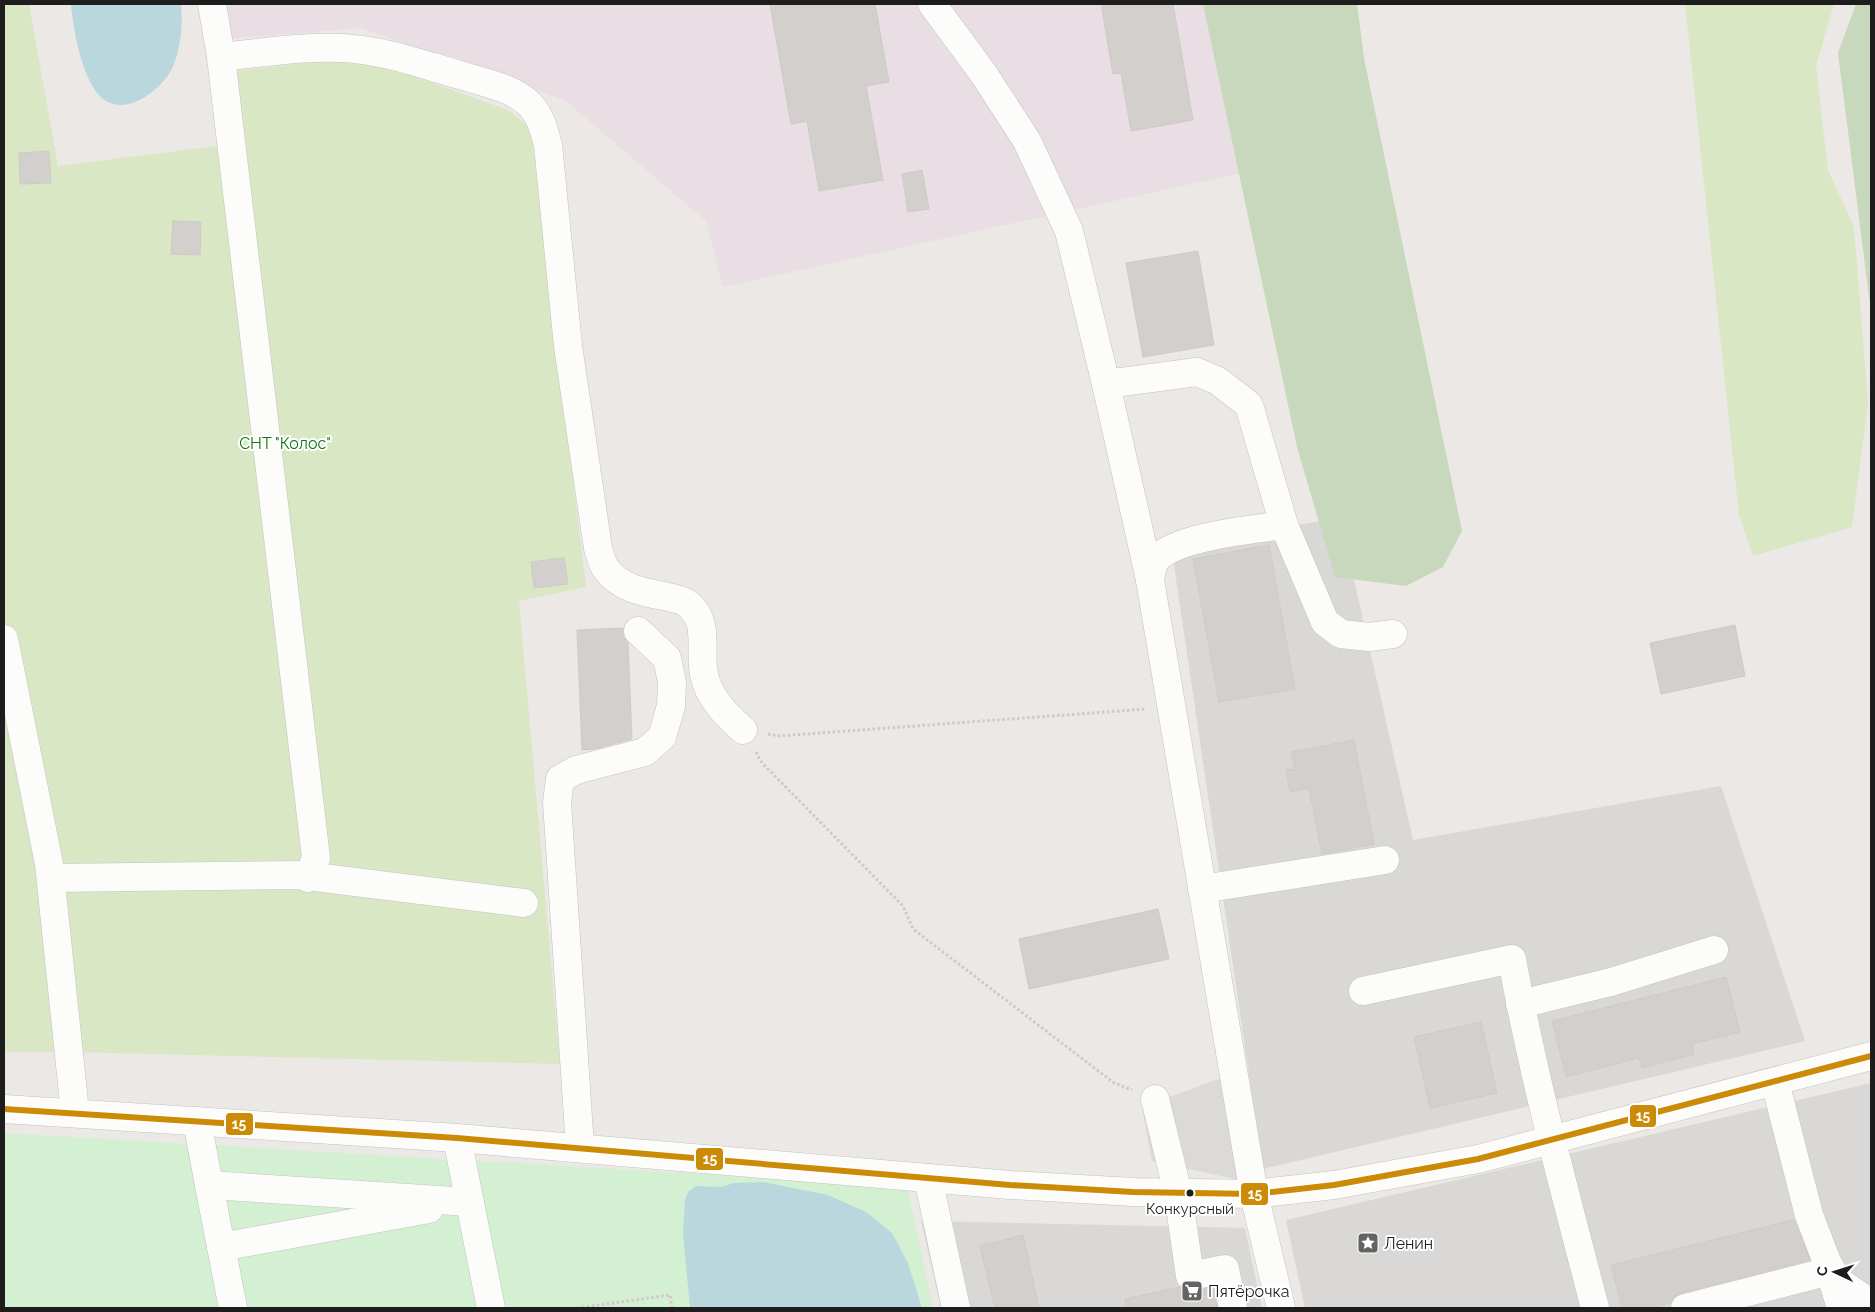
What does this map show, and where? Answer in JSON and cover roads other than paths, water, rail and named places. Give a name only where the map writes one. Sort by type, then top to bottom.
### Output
[{"type":"street","points":[[212,4],[221,57],[316,858],[308,878]]},
{"type":"street","points":[[932,4],[983,73],[1027,141],[1069,231],[1150,580],[1254,1194],[1281,1308]]},
{"type":"street","points":[[221,57],[303,50],[363,49],[388,54],[516,93],[529,103],[541,120],[548,146],[568,346],[598,548],[605,568],[617,580],[630,588],[678,599],[688,604],[697,614],[703,631],[704,674],[711,692],[723,712],[743,730]]},
{"type":"street","points":[[1106,384],[1197,372],[1218,381],[1249,405],[1284,525],[1325,622],[1341,634],[1369,637],[1393,634]]},
{"type":"street","points":[[1150,580],[1154,562],[1169,549],[1192,541],[1284,525]]},
{"type":"street","points":[[580,1148],[557,802],[560,779],[576,770],[646,752],[662,738],[671,706],[672,682],[667,658],[638,631]]},
{"type":"street","points":[[4,639],[49,864],[75,1112]]},
{"type":"street","points":[[1202,888],[1385,860]]},
{"type":"street","points":[[51,878],[299,875],[308,878],[524,904]]},
{"type":"street","points":[[1520,1004],[1611,982],[1714,950]]},
{"type":"street","points":[[1363,991],[1512,959],[1520,1004],[1552,1141],[1595,1308]]},
{"type":"street","points":[[4,1109],[75,1112],[457,1138],[1020,1186],[1133,1192],[1254,1194],[1334,1185],[1468,1161],[1552,1141],[1871,1056]]},
{"type":"street","points":[[1775,1082],[1809,1215],[1841,1308]]},
{"type":"street","points":[[1155,1099],[1178,1192],[1190,1276],[1225,1269],[1233,1308]]},
{"type":"street","points":[[197,1121],[233,1308]]},
{"type":"street","points":[[457,1138],[491,1308]]},
{"type":"street","points":[[928,1178],[956,1308]]},
{"type":"street","points":[[209,1185],[470,1202]]},
{"type":"street","points":[[221,1247],[470,1202]]},
{"type":"street","points":[[1828,1267],[1838,1280],[1866,1300],[1871,1301]]},
{"type":"street","points":[[1685,1308],[1828,1267]]},
{"type":"water","points":[[71,4],[181,4],[182,27],[180,42],[174,64],[162,83],[143,98],[132,103],[121,105],[111,103],[101,97],[94,89],[84,67],[76,40]]},
{"type":"water","points":[[763,1182],[828,1195],[866,1212],[892,1233],[908,1263],[922,1308],[690,1308],[683,1233],[685,1199],[689,1191],[696,1186],[721,1187],[734,1183]]},
{"type":"place","name":"Конкурсный","points":[[1190,1193]]},
{"type":"place","name":"Ленин","points":[[1368,1243]]},
{"type":"place","name":"Пятёрочка","points":[[1192,1291]]},
{"type":"park label","name":"СНТ \"Колос\"","points":[[285,443]]}]
